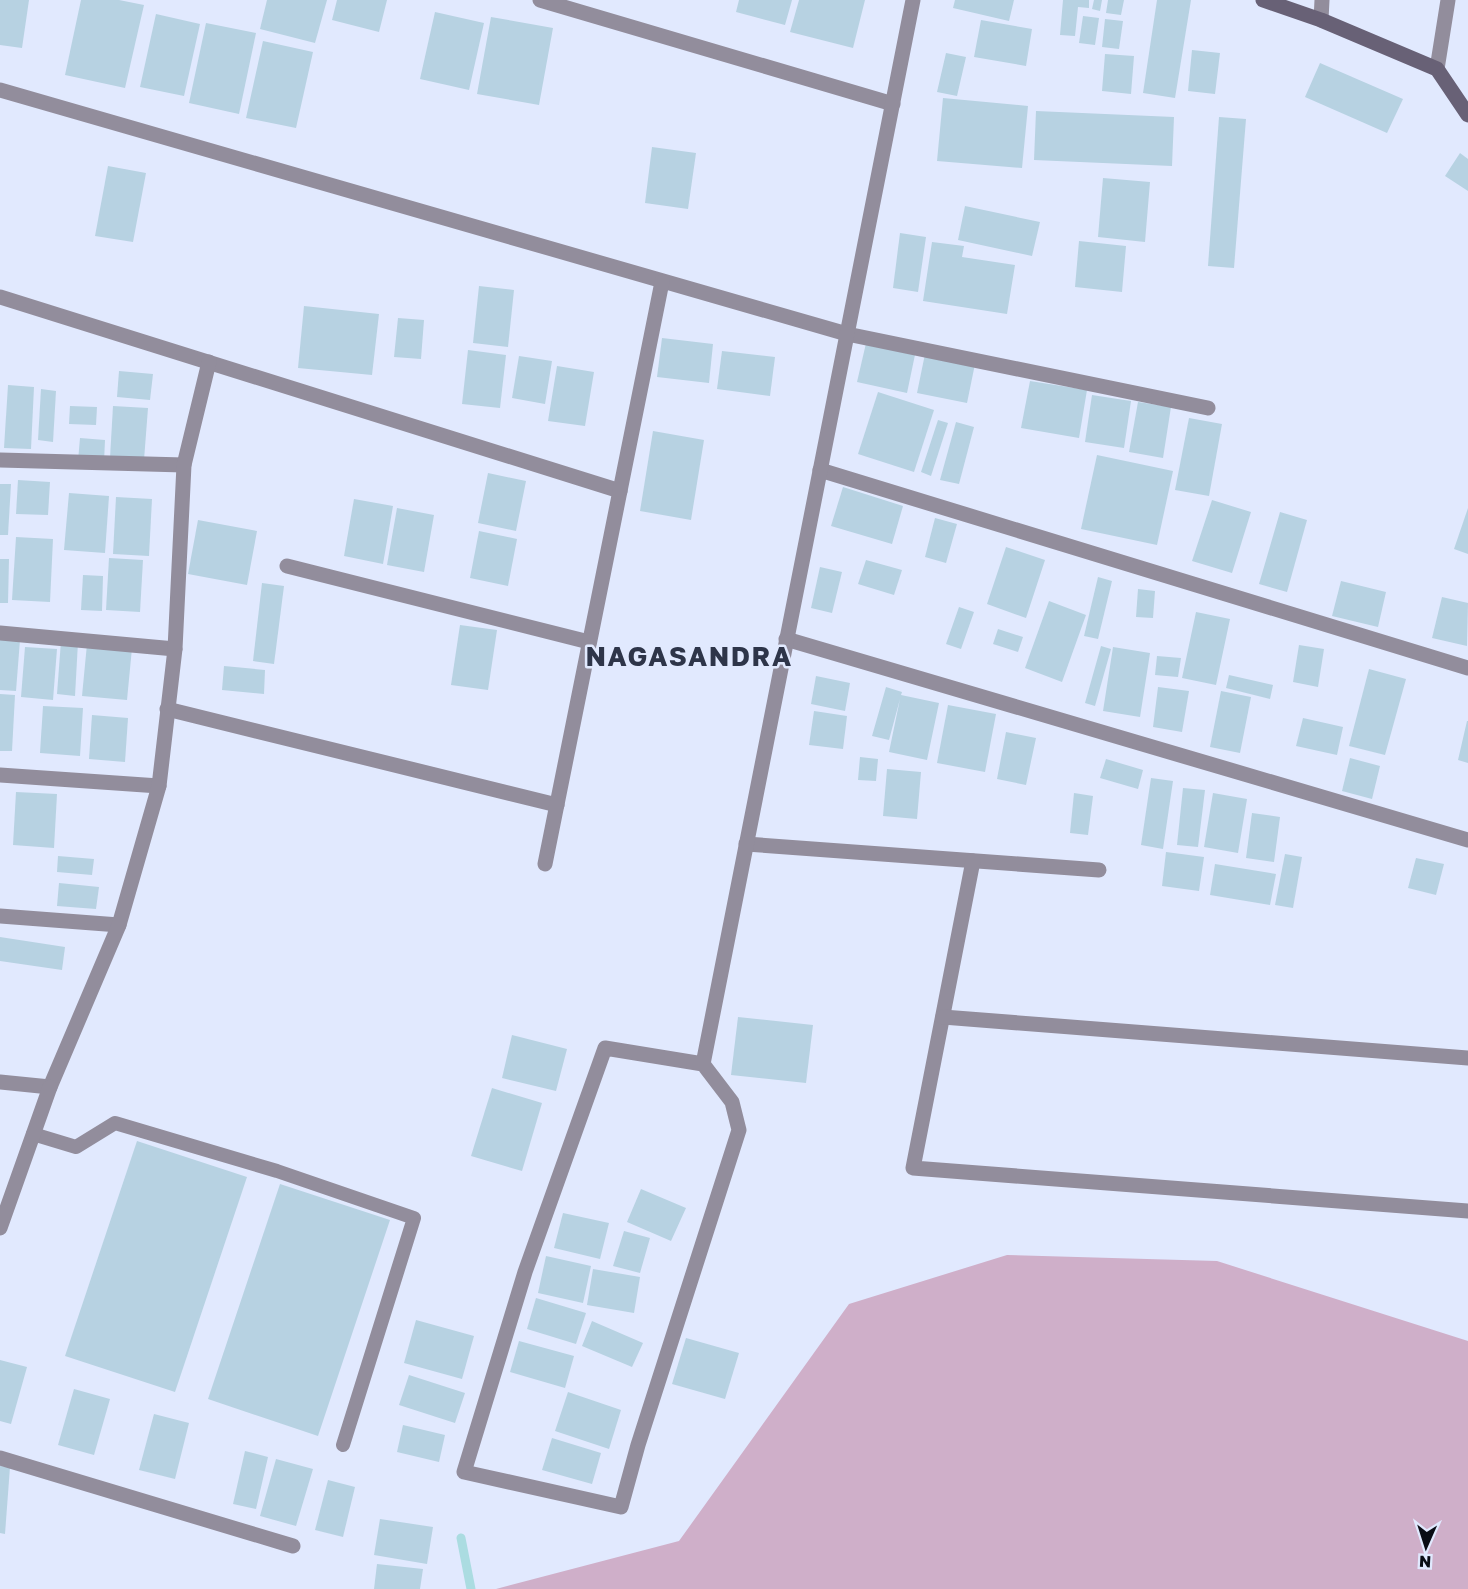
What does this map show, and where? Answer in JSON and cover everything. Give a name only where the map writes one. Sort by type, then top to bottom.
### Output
[{"type":"street","points":[[540,0],[893,104]]},
{"type":"street","points":[[703,1064],[605,1048],[525,1272],[464,1472],[621,1507],[638,1445],[739,1130],[732,1102],[703,1064],[913,0]]},
{"type":"street","points":[[1263,0],[1321,20],[1437,69],[1468,116]]},
{"type":"street","points":[[1321,20],[1322,0]]},
{"type":"street","points":[[1437,69],[1448,0]]},
{"type":"street","points":[[0,90],[847,334],[1208,408]]},
{"type":"street","points":[[545,864],[662,282]]},
{"type":"street","points":[[0,297],[620,491]]},
{"type":"street","points":[[0,1228],[50,1087],[119,925],[159,786],[175,649],[184,465],[209,362]]},
{"type":"street","points":[[0,460],[184,465]]},
{"type":"street","points":[[820,470],[1468,668]]},
{"type":"street","points":[[287,566],[589,642]]},
{"type":"street","points":[[0,633],[175,649]]},
{"type":"street","points":[[786,639],[1468,840]]},
{"type":"street","points":[[167,709],[556,805]]},
{"type":"street","points":[[0,775],[159,786]]},
{"type":"street","points":[[746,844],[1099,870]]},
{"type":"street","points":[[973,861],[913,1168],[1468,1210]]},
{"type":"street","points":[[0,916],[119,925]]},
{"type":"street","points":[[943,1017],[1468,1058]]},
{"type":"street","points":[[0,1082],[50,1087]]},
{"type":"street","points":[[0,1458],[293,1546]]},
{"type":"lane","points":[[33,1134],[76,1148],[115,1123],[277,1171],[414,1218],[343,1445]]},
{"type":"shaded area","points":[[1007,1255],[1217,1261],[1468,1341],[1468,1589],[496,1589],[679,1541],[849,1304]]},
{"type":"building","points":[[0,0],[29,0],[22,48],[0,45]]},
{"type":"building","points":[[81,0],[119,0],[144,5],[125,88],[65,75]]},
{"type":"building","points":[[267,0],[327,0],[315,43],[260,29]]},
{"type":"building","points":[[337,0],[387,0],[379,32],[332,20]]},
{"type":"building","points":[[739,0],[792,0],[785,25],[736,12]]},
{"type":"building","points":[[799,0],[865,0],[853,48],[790,32]]},
{"type":"building","points":[[955,0],[1014,0],[1009,21],[953,8]]},
{"type":"building","points":[[1063,0],[1089,0],[1089,8],[1078,7],[1075,36],[1060,35]]},
{"type":"building","points":[[1094,0],[1102,0],[1100,11],[1092,9]]},
{"type":"building","points":[[1108,0],[1124,0],[1121,15],[1106,13]]},
{"type":"building","points":[[1157,0],[1191,0],[1175,98],[1143,93]]},
{"type":"building","points":[[435,12],[484,23],[469,90],[420,79]]},
{"type":"building","points":[[156,14],[200,24],[184,96],[140,87]]},
{"type":"building","points":[[1083,16],[1099,18],[1095,45],[1079,43]]},
{"type":"building","points":[[491,17],[553,28],[539,105],[477,94]]},
{"type":"building","points":[[1105,19],[1123,21],[1119,49],[1102,47]]},
{"type":"building","points":[[981,20],[1032,29],[1026,66],[974,57]]},
{"type":"building","points":[[206,23],[256,33],[239,114],[189,103]]},
{"type":"building","points":[[263,41],[313,52],[296,128],[246,118]]},
{"type":"building","points":[[1192,50],[1220,53],[1215,94],[1188,91]]},
{"type":"building","points":[[946,53],[966,57],[957,96],[937,92]]},
{"type":"building","points":[[1105,54],[1134,56],[1131,94],[1102,91]]},
{"type":"building","points":[[1320,63],[1403,99],[1387,133],[1305,97]]},
{"type":"building","points":[[943,98],[1028,106],[1022,168],[937,161]]},
{"type":"building","points":[[1036,111],[1174,117],[1172,166],[1034,160]]},
{"type":"building","points":[[1219,117],[1246,119],[1234,268],[1208,266]]},
{"type":"building","points":[[652,147],[696,153],[688,209],[645,203]]},
{"type":"building","points":[[1460,153],[1468,159],[1468,191],[1445,176]]},
{"type":"building","points":[[108,166],[146,173],[133,242],[95,236]]},
{"type":"building","points":[[1103,178],[1150,182],[1145,242],[1098,237]]},
{"type":"building","points":[[965,206],[1040,222],[1032,256],[958,240]]},
{"type":"building","points":[[900,233],[926,237],[918,292],[893,288]]},
{"type":"building","points":[[1079,241],[1126,246],[1122,292],[1075,287]]},
{"type":"building","points":[[932,242],[964,246],[962,257],[1015,265],[1007,314],[923,301]]},
{"type":"building","points":[[479,286],[514,290],[508,347],[473,343]]},
{"type":"building","points":[[304,306],[379,314],[372,375],[298,368]]},
{"type":"building","points":[[398,318],[424,320],[421,359],[394,357]]},
{"type":"building","points":[[662,338],[713,344],[709,383],[657,377]]},
{"type":"building","points":[[867,339],[916,350],[907,393],[857,382]]},
{"type":"building","points":[[468,350],[506,355],[500,408],[462,404]]},
{"type":"building","points":[[722,351],[775,357],[770,396],[717,389]]},
{"type":"building","points":[[925,354],[975,364],[967,403],[917,393]]},
{"type":"building","points":[[519,356],[552,361],[545,404],[512,398]]},
{"type":"building","points":[[557,366],[594,372],[585,426],[548,421]]},
{"type":"building","points":[[119,371],[153,374],[150,400],[117,397]]},
{"type":"building","points":[[1030,381],[1087,390],[1079,438],[1021,428]]},
{"type":"building","points":[[8,385],[34,387],[31,449],[4,448]]},
{"type":"building","points":[[41,389],[56,391],[53,442],[38,440]]},
{"type":"building","points":[[878,392],[934,410],[914,472],[858,454]]},
{"type":"building","points":[[1092,395],[1131,401],[1124,448],[1085,442]]},
{"type":"building","points":[[1138,402],[1171,407],[1163,458],[1129,452]]},
{"type":"building","points":[[70,406],[97,407],[96,425],[69,424]]},
{"type":"building","points":[[113,406],[148,408],[144,460],[110,458]]},
{"type":"building","points":[[1189,418],[1222,424],[1209,496],[1175,490]]},
{"type":"building","points":[[938,420],[948,423],[931,476],[921,472]]},
{"type":"building","points":[[956,422],[974,427],[959,484],[940,480]]},
{"type":"building","points":[[653,431],[704,440],[691,520],[640,511]]},
{"type":"building","points":[[80,438],[105,440],[104,462],[78,461]]},
{"type":"building","points":[[1097,455],[1173,471],[1157,545],[1081,529]]},
{"type":"building","points":[[488,473],[526,481],[516,531],[478,523]]},
{"type":"building","points":[[18,480],[50,482],[48,515],[16,514]]},
{"type":"building","points":[[0,484],[11,484],[8,535],[0,535]]},
{"type":"building","points":[[843,487],[903,506],[892,544],[831,526]]},
{"type":"building","points":[[69,493],[109,496],[105,553],[64,550]]},
{"type":"building","points":[[116,497],[152,499],[149,556],[113,554]]},
{"type":"building","points":[[354,499],[393,506],[383,564],[344,556]]},
{"type":"building","points":[[1212,500],[1251,512],[1232,573],[1192,561]]},
{"type":"building","points":[[397,508],[434,515],[424,572],[387,565]]},
{"type":"building","points":[[1468,508],[1468,554],[1454,549]]},
{"type":"building","points":[[1280,512],[1307,520],[1287,592],[1259,584]]},
{"type":"building","points":[[935,518],[957,524],[946,563],[925,557]]},
{"type":"building","points":[[198,520],[257,531],[247,585],[188,574]]},
{"type":"building","points":[[479,531],[517,539],[508,586],[470,578]]},
{"type":"building","points":[[16,537],[53,539],[50,602],[12,600]]},
{"type":"building","points":[[1006,547],[1045,560],[1026,618],[987,604]]},
{"type":"building","points":[[109,558],[143,560],[140,612],[106,610]]},
{"type":"building","points":[[0,559],[9,559],[8,603],[0,603]]},
{"type":"building","points":[[866,560],[902,570],[894,595],[858,584]]},
{"type":"building","points":[[820,567],[842,572],[832,613],[811,608]]},
{"type":"building","points":[[83,575],[103,576],[102,611],[81,610]]},
{"type":"building","points":[[1098,577],[1112,581],[1098,639],[1084,636]]},
{"type":"building","points":[[1341,581],[1386,592],[1378,627],[1332,616]]},
{"type":"building","points":[[262,583],[284,586],[274,664],[253,661]]},
{"type":"building","points":[[1138,589],[1155,591],[1153,618],[1136,617]]},
{"type":"building","points":[[1442,597],[1468,603],[1467,646],[1432,638]]},
{"type":"building","points":[[1049,601],[1086,615],[1062,682],[1025,668]]},
{"type":"building","points":[[959,607],[974,612],[961,649],[946,644]]},
{"type":"building","points":[[1196,612],[1230,619],[1216,685],[1182,678]]},
{"type":"building","points":[[460,625],[497,630],[488,690],[451,685]]},
{"type":"building","points":[[998,629],[1023,637],[1018,652],[993,644]]},
{"type":"building","points":[[0,638],[20,640],[16,691],[0,690]]},
{"type":"building","points":[[61,641],[78,642],[75,696],[57,694]]},
{"type":"building","points":[[87,644],[132,648],[127,700],[82,696]]},
{"type":"building","points":[[1299,645],[1324,649],[1318,687],[1293,682]]},
{"type":"building","points":[[1101,646],[1111,649],[1095,706],[1085,703]]},
{"type":"building","points":[[25,647],[57,649],[53,700],[21,697]]},
{"type":"building","points":[[1113,647],[1150,653],[1140,717],[1103,711]]},
{"type":"building","points":[[1157,656],[1181,658],[1178,677],[1155,675]]},
{"type":"building","points":[[224,666],[265,670],[264,694],[222,690]]},
{"type":"building","points":[[1369,669],[1406,679],[1385,755],[1349,746]]},
{"type":"building","points":[[1229,675],[1273,685],[1270,699],[1226,688]]},
{"type":"building","points":[[816,676],[850,683],[845,711],[811,704]]},
{"type":"building","points":[[886,687],[902,692],[901,695],[939,703],[927,760],[889,752],[900,699],[889,740],[872,736]]},
{"type":"building","points":[[1158,687],[1189,691],[1182,732],[1153,727]]},
{"type":"building","points":[[1221,691],[1251,697],[1240,753],[1210,747]]},
{"type":"building","points":[[0,694],[15,695],[12,751],[0,751]]},
{"type":"building","points":[[948,705],[996,714],[985,772],[937,763]]},
{"type":"building","points":[[43,706],[83,708],[80,756],[40,753]]},
{"type":"building","points":[[814,711],[847,716],[843,749],[809,745]]},
{"type":"building","points":[[92,715],[128,718],[125,762],[89,759]]},
{"type":"building","points":[[1303,718],[1343,727],[1337,755],[1296,746]]},
{"type":"building","points":[[1468,721],[1468,763],[1458,760]]},
{"type":"building","points":[[1006,732],[1036,738],[1026,785],[997,779]]},
{"type":"building","points":[[860,757],[878,759],[876,781],[858,780]]},
{"type":"building","points":[[1350,758],[1380,766],[1372,799],[1342,791]]},
{"type":"building","points":[[1106,759],[1143,770],[1138,789],[1100,778]]},
{"type":"building","points":[[887,769],[921,772],[917,819],[883,816]]},
{"type":"building","points":[[1151,778],[1173,781],[1163,849],[1141,845]]},
{"type":"building","points":[[1183,788],[1205,790],[1198,847],[1177,845]]},
{"type":"building","points":[[16,792],[57,794],[54,848],[13,845]]},
{"type":"building","points":[[1074,793],[1093,796],[1088,835],[1070,833]]},
{"type":"building","points":[[1213,793],[1247,799],[1238,853],[1204,847]]},
{"type":"building","points":[[1252,813],[1280,817],[1274,862],[1246,858]]},
{"type":"building","points":[[1166,852],[1204,857],[1199,891],[1162,886]]},
{"type":"building","points":[[1285,854],[1302,857],[1293,908],[1275,905]]},
{"type":"building","points":[[58,856],[94,859],[92,875],[57,872]]},
{"type":"building","points":[[1416,858],[1444,864],[1436,895],[1408,888]]},
{"type":"building","points":[[1215,864],[1276,874],[1270,905],[1210,895]]},
{"type":"building","points":[[59,883],[99,887],[96,909],[57,906]]},
{"type":"building","points":[[0,937],[65,947],[62,970],[0,961]]},
{"type":"building","points":[[738,1017],[813,1025],[806,1083],[731,1075]]},
{"type":"building","points":[[512,1035],[567,1049],[556,1091],[502,1078]]},
{"type":"building","points":[[492,1088],[542,1103],[522,1171],[471,1156]]},
{"type":"building","points":[[137,1141],[247,1177],[175,1392],[65,1356]]},
{"type":"building","points":[[280,1184],[390,1220],[318,1436],[208,1399]]},
{"type":"building","points":[[641,1189],[686,1208],[671,1241],[627,1222]]},
{"type":"building","points":[[563,1213],[609,1223],[600,1259],[554,1248]]},
{"type":"building","points":[[624,1231],[650,1238],[640,1273],[613,1266]]},
{"type":"building","points":[[546,1256],[591,1266],[583,1303],[538,1293]]},
{"type":"building","points":[[593,1269],[640,1277],[634,1313],[587,1305]]},
{"type":"building","points":[[536,1298],[586,1313],[576,1344],[527,1329]]},
{"type":"building","points":[[416,1320],[474,1336],[462,1379],[404,1363]]},
{"type":"building","points":[[592,1321],[643,1343],[632,1367],[582,1346]]},
{"type":"building","points":[[686,1338],[739,1353],[725,1399],[672,1384]]},
{"type":"building","points":[[519,1341],[574,1356],[565,1388],[510,1372]]},
{"type":"building","points":[[0,1360],[27,1367],[11,1424],[0,1421]]},
{"type":"building","points":[[409,1375],[465,1393],[455,1423],[399,1405]]},
{"type":"building","points":[[74,1389],[110,1399],[94,1455],[58,1445]]},
{"type":"building","points":[[568,1392],[621,1410],[609,1449],[555,1431]]},
{"type":"building","points":[[154,1414],[189,1423],[175,1479],[139,1470]]},
{"type":"building","points":[[403,1425],[445,1435],[439,1462],[397,1452]]},
{"type":"building","points":[[552,1438],[601,1453],[592,1484],[542,1470]]},
{"type":"building","points":[[245,1451],[268,1457],[256,1509],[233,1504]]},
{"type":"building","points":[[276,1459],[313,1469],[296,1526],[260,1516]]},
{"type":"building","points":[[0,1466],[10,1467],[5,1534],[0,1533]]},
{"type":"building","points":[[328,1480],[355,1487],[343,1537],[315,1530]]},
{"type":"building","points":[[380,1519],[433,1527],[427,1564],[374,1555]]},
{"type":"building","points":[[377,1564],[423,1569],[420,1589],[374,1589]]},
{"type":"waterway","points":[[461,1538],[471,1589]]},
{"type":"district","name":"NAGASANDRA","points":[[689,656]]}]
